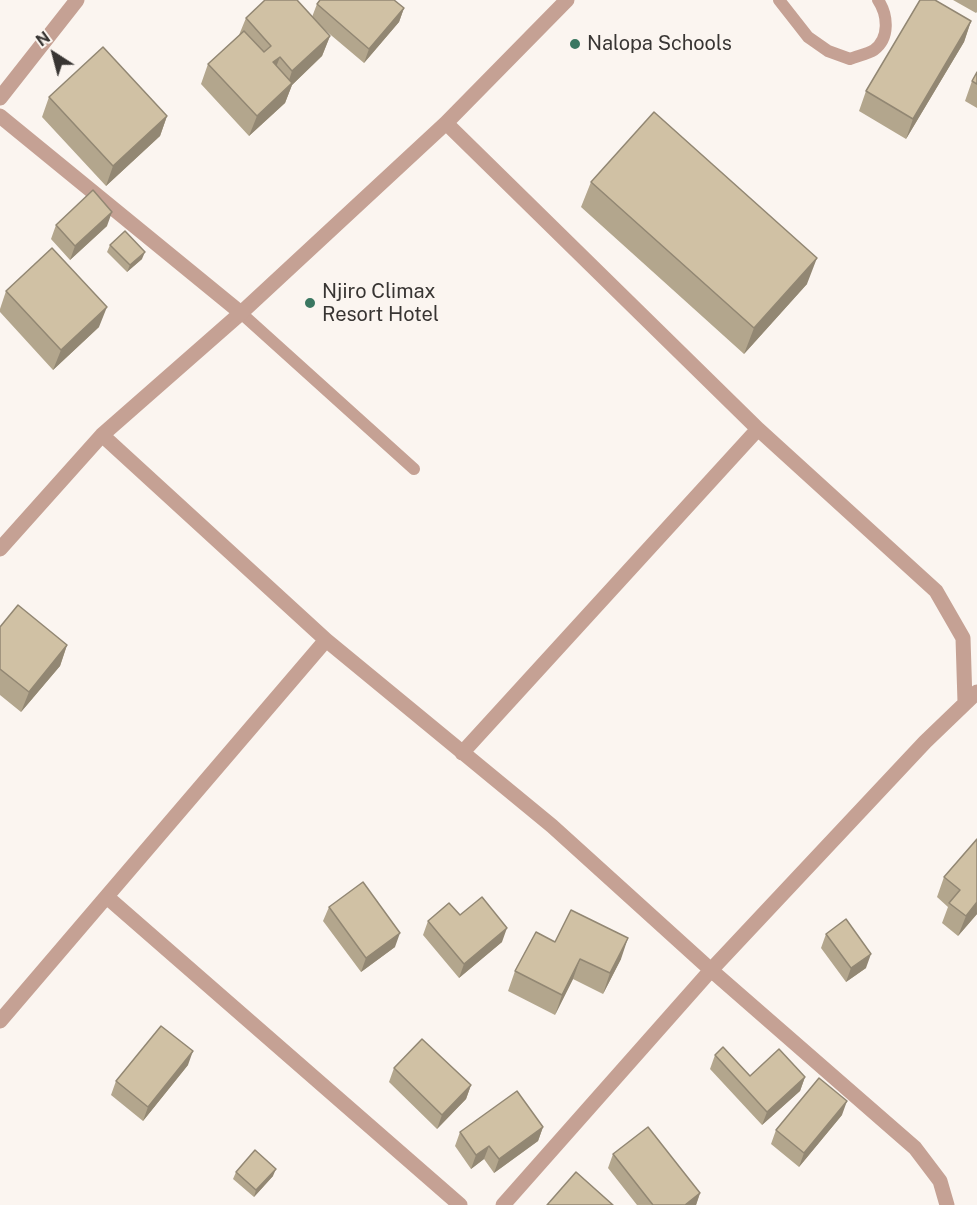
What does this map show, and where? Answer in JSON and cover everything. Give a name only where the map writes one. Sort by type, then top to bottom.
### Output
[{"type":"street","points":[[0,98],[77,0]]},
{"type":"street","points":[[0,549],[102,435],[241,313],[446,123],[567,0]]},
{"type":"street","points":[[0,116],[241,313]]},
{"type":"street","points":[[446,123],[758,429],[936,591],[970,640],[971,697],[884,785],[711,970],[503,1205]]},
{"type":"street","points":[[462,753],[758,429]]},
{"type":"street","points":[[102,435],[326,639],[552,826],[711,970],[915,1148],[940,1181],[947,1205]]},
{"type":"street","points":[[0,1022],[326,639]]},
{"type":"street","points":[[107,897],[460,1205]]},
{"type":"lane","points":[[779,0],[808,38],[828,51],[850,59],[874,49],[885,36],[886,18],[878,0]]},
{"type":"lane","points":[[241,313],[414,469]]},
{"type":"building","points":[[265,0],[297,0],[330,36],[292,71],[280,57],[273,62],[292,83],[257,116],[208,64],[244,31],[264,52],[271,46],[246,18]]},
{"type":"building","points":[[320,0],[394,0],[404,8],[369,49],[317,4]]},
{"type":"building","points":[[920,0],[935,0],[971,21],[913,119],[866,91]]},
{"type":"building","points":[[103,47],[167,116],[113,166],[49,97]]},
{"type":"building","points":[[977,72],[977,84],[972,81]]},
{"type":"building","points":[[654,112],[817,258],[754,328],[591,182]]},
{"type":"building","points":[[93,190],[112,212],[75,246],[56,225]]},
{"type":"building","points":[[125,231],[145,252],[130,265],[110,245]]},
{"type":"building","points":[[52,248],[107,307],[61,350],[6,291]]},
{"type":"building","points":[[18,605],[67,645],[29,692],[0,669],[0,627]]},
{"type":"building","points":[[977,839],[977,902],[966,916],[949,903],[960,890],[944,877]]},
{"type":"building","points":[[363,882],[400,933],[366,958],[329,907]]},
{"type":"building","points":[[482,897],[507,928],[464,964],[428,921],[449,903],[460,915]]},
{"type":"building","points":[[571,910],[628,938],[610,973],[580,959],[562,995],[515,971],[536,932],[555,942]]},
{"type":"building","points":[[846,919],[871,954],[851,968],[826,934]]},
{"type":"building","points":[[161,1026],[193,1051],[148,1107],[116,1081]]},
{"type":"building","points":[[422,1039],[471,1085],[442,1115],[394,1068]]},
{"type":"building","points":[[723,1047],[750,1076],[779,1049],[805,1077],[767,1112],[715,1055]]},
{"type":"building","points":[[819,1078],[847,1101],[804,1153],[776,1130]]},
{"type":"building","points":[[517,1091],[543,1127],[499,1159],[489,1146],[476,1155],[460,1132]]},
{"type":"building","points":[[648,1127],[700,1193],[685,1205],[653,1205],[613,1154]]},
{"type":"building","points":[[255,1150],[276,1169],[256,1190],[236,1172]]},
{"type":"building","points":[[576,1172],[613,1205],[547,1205]]},
{"type":"place","name":"Nalopa Schools","points":[[575,44]]},
{"type":"place","name":"Njiro Climax Resort Hotel","points":[[310,303]]}]
